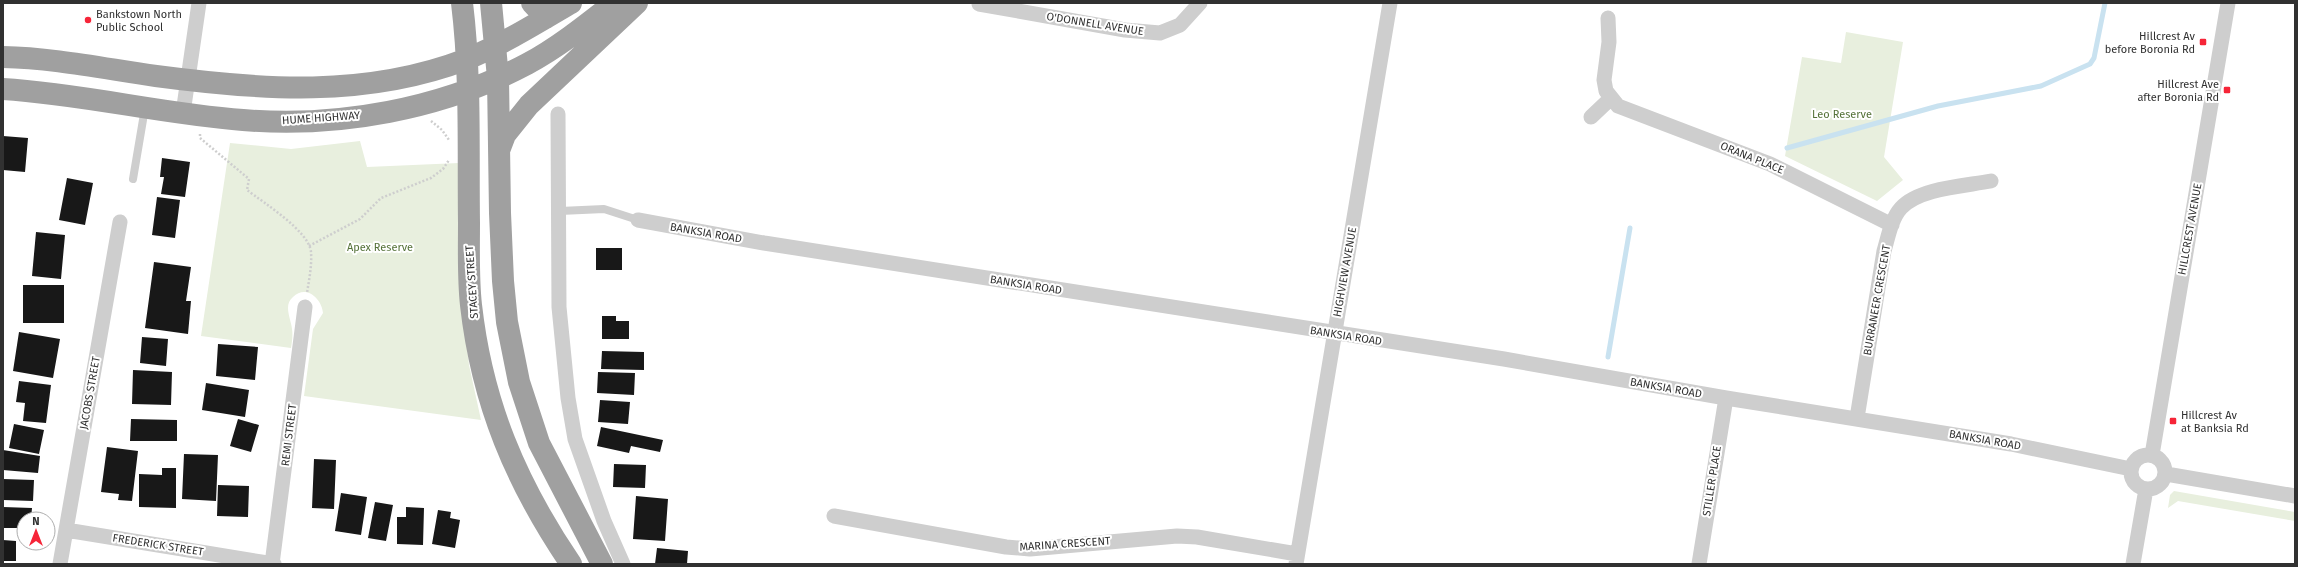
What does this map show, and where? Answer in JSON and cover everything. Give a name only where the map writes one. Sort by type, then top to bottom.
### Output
[{"type":"highway","name":"STACEY STREET","points":[[462,3],[467,58],[468,90],[471,304],[482,368],[498,427],[520,479],[552,536],[571,564]]},
{"type":"highway","points":[[491,3],[498,78],[503,281],[507,322],[519,382],[540,443],[602,564]]},
{"type":"highway","points":[[3,57],[77,64],[187,80],[256,88],[333,88],[404,77],[467,58],[524,31],[539,11],[571,3]]},
{"type":"highway","name":"HUME HIGHWAY","points":[[3,89],[50,93],[183,113],[242,120],[319,121],[352,118],[418,105],[468,90],[498,78],[551,49],[614,3]]},
{"type":"highway","points":[[499,150],[505,135],[528,105],[637,3]]},
{"type":"street","points":[[183,113],[199,3]]},
{"type":"street","name":"O'DONNELL AVENUE","points":[[979,4],[1125,30],[1160,33],[1180,25],[1200,3]]},
{"type":"street","name":"HIGHVIEW AVENUE","points":[[1296,559],[1390,3]]},
{"type":"street","name":"HILLCREST AVENUE","points":[[2152,455],[2228,3]]},
{"type":"street","points":[[1591,117],[1610,99],[1606,91],[1604,80],[1609,42],[1608,18]]},
{"type":"street","name":"ORANA PLACE","points":[[1610,99],[1618,106],[1635,114],[1770,164],[1892,225]]},
{"type":"street","points":[[558,114],[560,211],[559,307],[568,398],[575,439],[604,521],[623,564]]},
{"type":"street","name":"BURRANEER CRESCENT","points":[[1857,418],[1883,258],[1892,225],[1900,209],[1913,198],[1929,193],[1991,180]]},
{"type":"street","name":"BANKSIA ROAD","points":[[638,220],[772,244],[1334,334],[1504,359],[1726,398],[2011,444],[2132,469]]},
{"type":"street","name":"JACOBS STREET","points":[[60,564],[120,222]]},
{"type":"street","name":"REMI STREET","points":[[273,564],[305,307]]},
{"type":"street","name":"STILLER PLACE","points":[[1699,564],[1726,398]]},
{"type":"street","points":[[2147,455],[2152,455],[2161,460],[2166,474],[2161,484],[2152,489],[2146,489],[2136,484],[2131,474],[2132,469],[2137,459],[2147,455]]},
{"type":"street","points":[[2166,474],[2295,496]]},
{"type":"street","points":[[2133,564],[2146,489]]},
{"type":"street","name":"MARINA CRESCENT","points":[[834,516],[1006,547],[1030,549],[1177,536],[1197,537],[1296,559]]},
{"type":"street","name":"FREDERICK STREET","points":[[66,530],[273,564]]},
{"type":"lane","points":[[133,179],[145,107]]},
{"type":"lane","name":"BANKSIA ROAD","points":[[560,211],[604,210],[638,220]]},
{"type":"path","points":[[430,121],[445,134],[451,146]]},
{"type":"path","points":[[200,134],[200,138],[249,179],[247,190],[297,229],[306,239],[309,246],[310,267],[305,307]]},
{"type":"path","points":[[309,246],[360,219],[381,198],[431,178],[443,169],[452,153]]},
{"type":"green space","name":"Leo Reserve","points":[[1846,32],[1903,42],[1884,157],[1903,180],[1877,201],[1785,156],[1802,57],[1841,63]]},
{"type":"green space","name":"Apex Reserve","points":[[360,141],[367,167],[459,163],[463,312],[469,365],[481,420],[304,396],[313,329],[323,313],[320,303],[316,298],[308,293],[298,293],[290,300],[288,304],[292,331],[291,348],[201,336],[230,143],[291,149]]},
{"type":"green space","points":[[2174,491],[2295,512],[2295,521],[2178,501],[2168,508],[2170,495]]},
{"type":"building","points":[[3,136],[28,138],[25,172],[3,170]]},
{"type":"building","points":[[162,158],[190,162],[185,197],[161,194],[164,177],[160,177]]},
{"type":"building","points":[[67,178],[93,183],[85,225],[59,220]]},
{"type":"building","points":[[157,197],[180,200],[175,238],[152,235]]},
{"type":"building","points":[[36,232],[65,235],[61,279],[32,276]]},
{"type":"building","points":[[596,248],[622,248],[622,270],[596,270]]},
{"type":"building","points":[[154,262],[191,267],[186,301],[191,301],[188,334],[145,328]]},
{"type":"building","points":[[23,285],[64,285],[64,323],[23,323]]},
{"type":"building","points":[[602,316],[616,316],[616,321],[629,321],[629,339],[602,339]]},
{"type":"building","points":[[19,332],[60,339],[53,378],[13,371]]},
{"type":"building","points":[[142,337],[168,339],[166,366],[140,363]]},
{"type":"building","points":[[218,344],[258,347],[255,380],[216,376]]},
{"type":"building","points":[[602,351],[644,352],[644,370],[601,369]]},
{"type":"building","points":[[133,370],[172,372],[171,405],[132,404]]},
{"type":"building","points":[[598,372],[635,373],[634,395],[597,393]]},
{"type":"building","points":[[19,381],[51,385],[46,423],[23,421],[25,403],[16,402]]},
{"type":"building","points":[[206,383],[249,390],[245,417],[202,410]]},
{"type":"building","points":[[600,400],[630,402],[628,424],[598,422]]},
{"type":"building","points":[[131,419],[177,420],[177,441],[130,441]]},
{"type":"building","points":[[238,419],[259,425],[251,452],[230,446]]},
{"type":"building","points":[[14,424],[44,430],[39,454],[9,448]]},
{"type":"building","points":[[601,427],[663,440],[660,452],[631,446],[629,453],[597,446]]},
{"type":"building","points":[[107,447],[138,451],[132,501],[118,500],[119,494],[101,492]]},
{"type":"building","points":[[3,450],[40,456],[38,473],[3,470]]},
{"type":"building","points":[[184,454],[218,455],[216,501],[182,499]]},
{"type":"building","points":[[314,459],[336,460],[334,509],[312,508]]},
{"type":"building","points":[[614,464],[646,465],[645,488],[613,487]]},
{"type":"building","points":[[162,468],[176,468],[176,508],[139,507],[139,474],[162,475]]},
{"type":"building","points":[[3,479],[34,480],[33,501],[3,500]]},
{"type":"building","points":[[218,485],[249,486],[248,517],[217,516]]},
{"type":"building","points":[[341,493],[367,497],[361,535],[335,531]]},
{"type":"building","points":[[636,496],[668,499],[665,541],[633,539]]},
{"type":"building","points":[[375,502],[393,505],[386,541],[368,538]]},
{"type":"building","points":[[3,507],[32,508],[32,511],[16,511],[16,528],[3,528]]},
{"type":"building","points":[[406,507],[424,508],[423,545],[397,544],[397,517],[406,517]]},
{"type":"building","points":[[438,510],[451,512],[450,518],[460,520],[455,548],[432,544]]},
{"type":"building","points":[[3,540],[16,541],[16,561],[3,561]]},
{"type":"building","points":[[657,548],[688,551],[687,564],[655,564]]},
{"type":"waterway","points":[[1787,148],[1938,106],[2041,86],[2090,64],[2094,58],[2105,3]]},
{"type":"waterway","points":[[1608,357],[1630,228]]},
{"type":"place","name":"Bankstown North Public School","points":[[88,20]]},
{"type":"place","name":"Hillcrest Av before Boronia Rd","points":[[2203,42]]},
{"type":"place","name":"Hillcrest Ave after Boronia Rd","points":[[2227,90]]},
{"type":"place","name":"Hillcrest Av at Banksia Rd","points":[[2173,421]]}]
